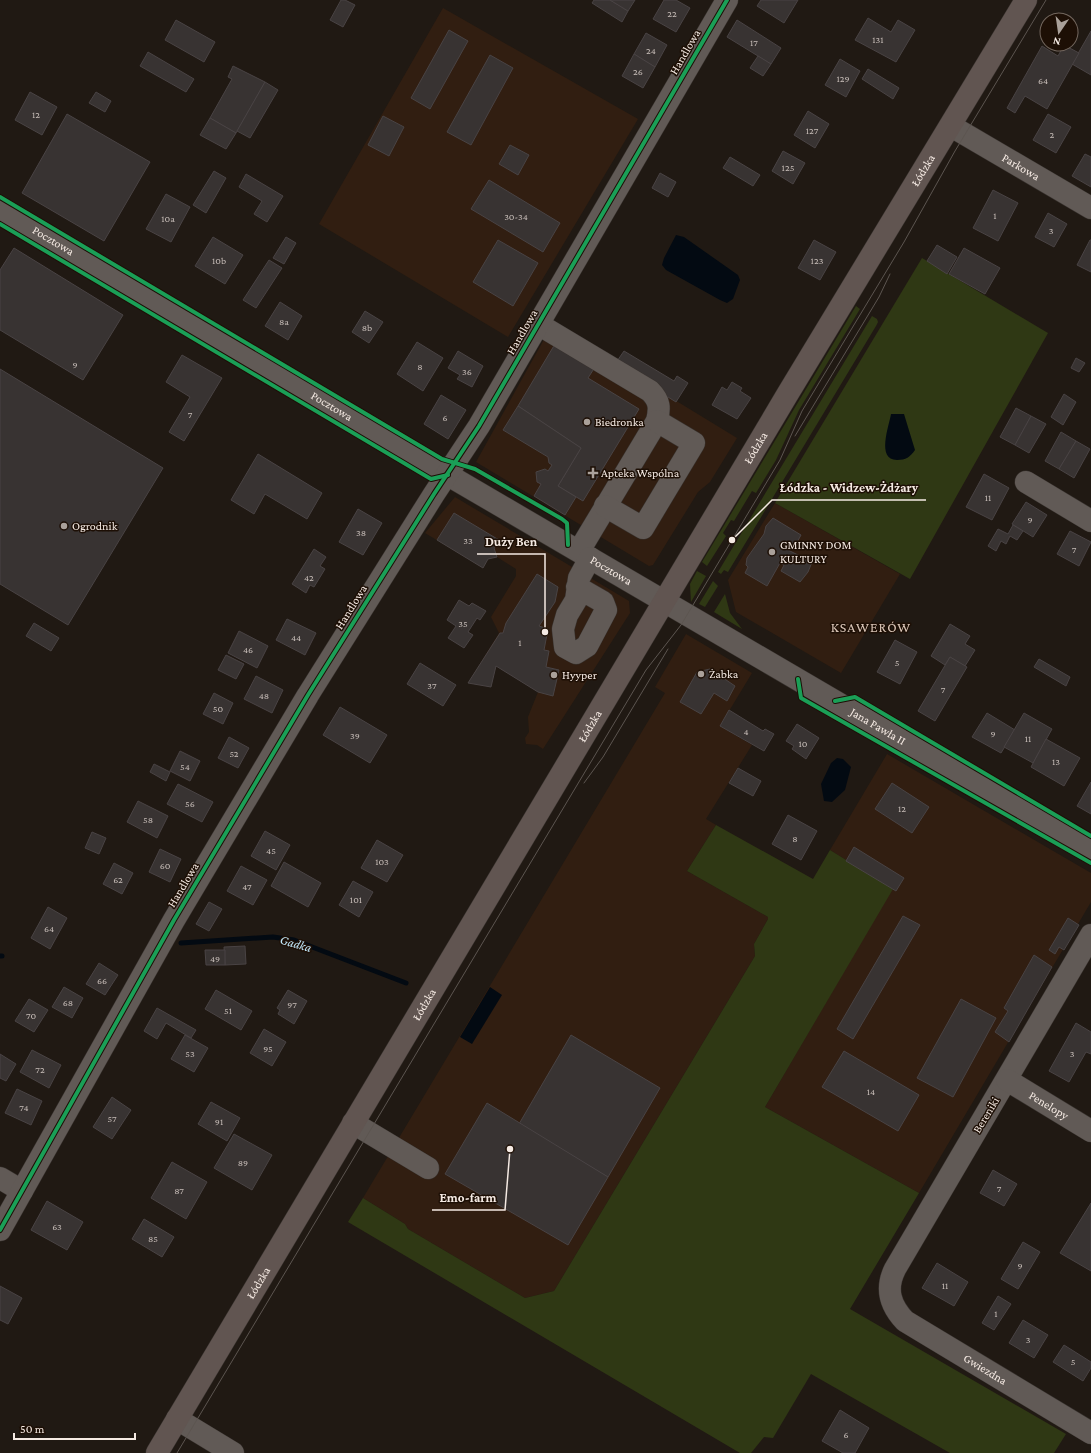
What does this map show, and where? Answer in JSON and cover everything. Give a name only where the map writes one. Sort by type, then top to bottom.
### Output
[{"type":"main road","name":"Łódzka","points":[[156,1453],[664,601],[1026,0]]},
{"type":"street","name":"Handlowa","points":[[0,1230],[186,899],[308,695],[480,426],[727,0]]},
{"type":"street","name":"Parkowa","points":[[951,126],[1091,208]]},
{"type":"street","name":"Pocztowa","points":[[0,209],[448,475],[664,601]]},
{"type":"street","points":[[538,324],[650,391],[658,399],[659,410],[657,421],[606,506],[584,554],[576,587]]},
{"type":"street","points":[[606,506],[643,528],[694,443],[657,421]]},
{"type":"street","points":[[1026,482],[1091,521]]},
{"type":"street","name":"Jana Pawła II","points":[[664,601],[1091,851]]},
{"type":"street","name":"Bereniki","points":[[890,1296],[889,1285],[895,1269],[1091,936]]},
{"type":"street","name":"Penelopy","points":[[1007,1080],[1091,1131]]},
{"type":"street","points":[[353,1123],[428,1168]]},
{"type":"street","points":[[0,1178],[22,1191]]},
{"type":"street","name":"Gwiezdna","points":[[890,1296],[897,1313],[905,1321],[1091,1433]]},
{"type":"street","points":[[177,1419],[233,1453]]},
{"type":"shaded area","points":[[443,8],[638,119],[508,337],[319,224]]},
{"type":"shaded area","points":[[676,235],[684,237],[738,275],[740,280],[733,299],[727,303],[720,300],[666,270],[662,265],[664,258]]},
{"type":"shaded area","points":[[552,325],[737,438],[710,482],[698,492],[653,565],[649,566],[476,462]]},
{"type":"shaded area","points":[[891,414],[904,414],[915,450],[905,459],[891,459],[885,449],[886,434]]},
{"type":"shaded area","points":[[455,497],[629,601],[630,613],[543,749],[537,745],[526,744],[525,738],[529,732],[528,717],[538,692],[496,666],[491,687],[468,683],[499,633],[491,617],[516,576],[516,569],[497,557],[488,559],[483,568],[425,533]]},
{"type":"shaded area","points":[[775,503],[900,574],[841,673],[736,612],[728,580]]},
{"type":"shaded area","points":[[686,634],[752,673],[720,726],[752,745],[706,819],[716,825],[687,871],[768,917],[768,919],[754,944],[755,956],[554,1291],[525,1298],[408,1229],[405,1224],[363,1198],[665,693],[655,687]]},
{"type":"shaded area","points":[[887,754],[1091,873],[1091,902],[919,1193],[765,1107],[892,889],[830,850]]},
{"type":"shaded area","points":[[837,758],[843,759],[851,767],[845,790],[832,802],[824,801],[821,784],[831,763]]},
{"type":"shaded area","points":[[490,987],[502,995],[472,1044],[460,1037]]},
{"type":"green space","points":[[922,258],[1048,333],[910,579],[775,503]]},
{"type":"green space","points":[[856,306],[860,309],[799,410],[776,460],[756,493],[752,491],[734,521],[731,520],[723,533],[726,536],[707,566],[702,562]]},
{"type":"green space","points":[[872,316],[877,319],[878,322],[876,326],[728,572],[724,570],[721,574],[718,572]]},
{"type":"green space","points":[[697,571],[706,576],[691,602],[690,584]]},
{"type":"green space","points":[[713,581],[718,586],[705,607],[699,604]]},
{"type":"green space","points":[[725,594],[730,613],[742,629],[714,612]]},
{"type":"green space","points":[[716,825],[813,879],[830,850],[893,889],[765,1107],[919,1193],[850,1309],[1066,1434],[1054,1453],[950,1453],[811,1374],[773,1438],[764,1437],[751,1453],[740,1453],[348,1222],[363,1198],[405,1224],[408,1229],[525,1298],[554,1291],[755,956],[754,944],[768,919],[768,917],[687,871]]},
{"type":"building","points":[[341,0],[345,0],[355,5],[343,27],[330,20]]},
{"type":"building","points":[[594,0],[610,0],[628,11],[622,22],[592,3]]},
{"type":"building","points":[[610,0],[635,0],[628,11]]},
{"type":"building","points":[[664,0],[676,0],[690,8],[676,32],[653,19]]},
{"type":"building","points":[[761,0],[798,0],[784,23],[757,6]]},
{"type":"building","points":[[868,18],[891,32],[898,20],[915,30],[896,62],[855,40]]},
{"type":"building","points":[[176,20],[215,42],[204,62],[165,40]]},
{"type":"building","points":[[737,20],[781,48],[771,64],[727,37]]},
{"type":"building","points":[[449,30],[468,41],[430,109],[411,98]]},
{"type":"building","points":[[1091,31],[1091,75],[1072,64]]},
{"type":"building","points":[[646,33],[667,45],[655,67],[634,54]]},
{"type":"building","points":[[1039,51],[1052,52],[1058,56],[1060,52],[1079,53],[1047,109],[1025,96],[1015,113],[1007,108]]},
{"type":"building","points":[[148,52],[194,79],[186,92],[140,66]]},
{"type":"building","points":[[634,54],[655,67],[643,88],[622,76]]},
{"type":"building","points":[[490,55],[513,68],[471,145],[447,132]]},
{"type":"building","points":[[758,56],[771,64],[763,76],[750,68]]},
{"type":"building","points":[[840,59],[860,71],[846,97],[825,85]]},
{"type":"building","points":[[233,66],[265,82],[236,133],[210,118],[232,79],[228,77]]},
{"type":"building","points":[[868,69],[899,88],[893,99],[862,79]]},
{"type":"building","points":[[265,82],[278,90],[250,138],[237,131]]},
{"type":"building","points":[[30,92],[57,107],[42,135],[15,120]]},
{"type":"building","points":[[96,92],[111,101],[105,112],[89,103]]},
{"type":"building","points":[[808,111],[829,124],[815,148],[794,135]]},
{"type":"building","points":[[67,114],[150,162],[104,241],[22,193]]},
{"type":"building","points":[[1048,114],[1071,127],[1056,153],[1033,140]]},
{"type":"building","points":[[383,116],[404,127],[389,156],[368,145]]},
{"type":"building","points":[[210,118],[236,133],[226,149],[200,135]]},
{"type":"building","points":[[510,145],[529,155],[518,175],[499,164]]},
{"type":"building","points":[[783,151],[805,163],[793,184],[772,171]]},
{"type":"building","points":[[1085,154],[1091,157],[1091,187],[1072,176]]},
{"type":"building","points":[[730,157],[760,175],[753,186],[723,168]]},
{"type":"building","points":[[214,171],[226,178],[206,213],[193,205]]},
{"type":"building","points":[[660,173],[676,182],[668,197],[652,188]]},
{"type":"building","points":[[246,174],[283,196],[267,222],[254,214],[262,201],[239,187]]},
{"type":"building","points":[[489,180],[560,223],[543,252],[471,209]]},
{"type":"building","points":[[993,190],[1018,203],[998,241],[973,228]]},
{"type":"building","points":[[166,194],[190,207],[171,242],[146,229]]},
{"type":"building","points":[[1048,213],[1067,224],[1054,247],[1035,237]]},
{"type":"building","points":[[213,237],[243,255],[225,284],[195,266]]},
{"type":"building","points":[[286,237],[296,243],[284,264],[273,258]]},
{"type":"building","points":[[498,240],[538,263],[513,306],[473,282]]},
{"type":"building","points":[[814,240],[836,252],[820,280],[798,268]]},
{"type":"building","points":[[1091,240],[1091,272],[1077,265]]},
{"type":"building","points":[[937,245],[957,257],[947,274],[927,261]]},
{"type":"building","points":[[14,248],[123,315],[83,380],[0,330],[0,270]]},
{"type":"building","points":[[964,248],[1000,268],[985,294],[949,274]]},
{"type":"building","points":[[269,260],[282,268],[256,308],[243,300]]},
{"type":"building","points":[[280,302],[302,316],[288,340],[265,326]]},
{"type":"building","points":[[365,311],[383,322],[369,343],[352,332]]},
{"type":"building","points":[[417,342],[443,358],[423,391],[397,374]]},
{"type":"building","name":"Biedronka","points":[[555,344],[595,367],[588,378],[639,409],[583,501],[558,486],[581,448],[518,406]]},
{"type":"building","points":[[458,351],[483,366],[472,387],[457,379],[460,375],[448,368]]},
{"type":"building","points":[[624,351],[674,381],[677,376],[688,383],[676,402],[615,364]]},
{"type":"building","points":[[182,355],[222,378],[184,441],[169,432],[190,397],[166,382]]},
{"type":"building","points":[[1076,358],[1085,363],[1079,372],[1071,368]]},
{"type":"building","name":"Ogrodnik","points":[[0,369],[163,468],[68,625],[0,584]]},
{"type":"building","points":[[732,382],[742,388],[740,391],[751,398],[737,419],[712,405],[722,387],[727,390]]},
{"type":"building","points":[[1064,394],[1076,402],[1063,425],[1051,417]]},
{"type":"building","points":[[441,395],[466,410],[448,439],[424,424]]},
{"type":"building","points":[[518,406],[581,448],[558,486],[576,497],[565,515],[534,496],[541,484],[537,482],[536,472],[545,469],[548,471],[552,465],[549,463],[548,457],[503,430]]},
{"type":"building","points":[[1016,408],[1031,416],[1015,445],[1000,437]]},
{"type":"building","points":[[1031,416],[1046,424],[1029,453],[1015,445]]},
{"type":"building","points":[[1061,432],[1076,441],[1059,469],[1045,461]]},
{"type":"building","points":[[1076,441],[1090,449],[1074,478],[1059,469]]},
{"type":"building","points":[[258,454],[322,493],[307,519],[265,494],[254,514],[231,500]]},
{"type":"building","points":[[984,474],[1009,488],[992,520],[966,507]]},
{"type":"building","points":[[1026,502],[1047,515],[1033,537],[1012,524]]},
{"type":"building","points":[[358,509],[382,523],[363,555],[339,542]]},
{"type":"building","points":[[454,513],[499,540],[494,548],[497,557],[488,559],[483,568],[437,540]]},
{"type":"building","name":"GMINNY DOM KULTURY","points":[[773,518],[801,535],[795,546],[791,543],[788,550],[812,562],[808,572],[800,582],[781,571],[784,565],[780,563],[767,586],[745,573],[748,567],[746,565],[747,558],[764,534],[766,526]]},
{"type":"building","points":[[1013,525],[1023,531],[1017,540],[1010,536],[1006,544],[1001,541],[996,551],[988,546],[998,529],[1008,534]]},
{"type":"building","points":[[1070,531],[1091,542],[1079,566],[1057,554]]},
{"type":"building","points":[[314,549],[326,557],[320,566],[325,569],[314,587],[310,585],[306,593],[292,584]]},
{"type":"building","points":[[537,574],[558,587],[555,602],[539,626],[548,629],[544,650],[549,651],[546,667],[559,670],[553,696],[538,692],[496,666],[491,687],[468,683],[500,633],[503,633],[506,623]]},
{"type":"building","points":[[459,600],[469,606],[472,603],[486,611],[480,620],[477,618],[468,632],[473,635],[464,648],[448,638],[456,626],[447,620]]},
{"type":"building","points":[[287,619],[316,633],[305,655],[276,640]]},
{"type":"building","points":[[34,623],[59,638],[51,651],[26,636]]},
{"type":"building","points":[[950,624],[970,636],[965,644],[975,650],[965,666],[950,657],[945,665],[931,656]]},
{"type":"building","points":[[239,631],[268,646],[257,668],[228,653]]},
{"type":"building","points":[[895,640],[917,652],[900,684],[877,672]]},
{"type":"building","points":[[226,655],[244,664],[236,679],[218,670]]},
{"type":"building","points":[[950,657],[967,667],[935,721],[918,711]]},
{"type":"building","points":[[1039,659],[1070,677],[1066,686],[1034,667]]},
{"type":"building","points":[[420,663],[456,685],[443,706],[407,684]]},
{"type":"building","points":[[710,669],[735,686],[727,701],[714,693],[701,714],[680,702],[697,672]]},
{"type":"building","points":[[256,676],[283,690],[272,713],[244,699]]},
{"type":"building","points":[[214,693],[233,703],[223,724],[203,714]]},
{"type":"building","points":[[340,707],[387,735],[370,763],[323,735]]},
{"type":"building","points":[[729,710],[763,731],[765,729],[774,734],[764,751],[720,726]]},
{"type":"building","points":[[987,713],[1015,730],[1001,753],[972,737]]},
{"type":"building","points":[[1024,713],[1052,729],[1033,763],[1004,747]]},
{"type":"building","points":[[797,724],[819,738],[806,759],[792,749],[794,746],[786,741]]},
{"type":"building","points":[[229,737],[249,748],[238,768],[218,758]]},
{"type":"building","points":[[1046,739],[1080,758],[1064,786],[1031,767]]},
{"type":"building","points":[[180,751],[200,761],[190,781],[170,771]]},
{"type":"building","points":[[154,764],[170,772],[166,781],[150,772]]},
{"type":"building","points":[[738,768],[761,781],[753,796],[729,783]]},
{"type":"building","points":[[1091,782],[1091,814],[1077,806]]},
{"type":"building","points":[[892,783],[929,807],[912,833],[875,809]]},
{"type":"building","points":[[178,784],[213,802],[202,822],[167,804]]},
{"type":"building","points":[[138,801],[168,816],[157,838],[127,822]]},
{"type":"building","points":[[788,815],[817,831],[801,860],[772,844]]},
{"type":"building","points":[[265,831],[290,845],[276,870],[251,856]]},
{"type":"building","points":[[92,832],[106,838],[99,854],[85,848]]},
{"type":"building","points":[[377,840],[403,855],[387,882],[361,868]]},
{"type":"building","points":[[854,847],[904,878],[896,891],[846,861]]},
{"type":"building","points":[[160,849],[181,859],[170,882],[149,872]]},
{"type":"building","points":[[284,862],[321,883],[308,907],[271,886]]},
{"type":"building","points":[[114,863],[133,873],[122,894],[103,884]]},
{"type":"building","points":[[241,866],[267,880],[253,905],[227,891]]},
{"type":"building","points":[[353,881],[373,892],[359,917],[339,905]]},
{"type":"building","points":[[209,902],[222,909],[209,931],[196,924]]},
{"type":"building","points":[[48,907],[67,918],[50,949],[31,938]]},
{"type":"building","points":[[903,916],[920,925],[853,1039],[837,1029]]},
{"type":"building","points":[[1068,918],[1079,925],[1064,950],[1059,947],[1055,954],[1049,950]]},
{"type":"building","points":[[245,946],[246,964],[225,965],[224,947]]},
{"type":"building","points":[[205,950],[225,950],[225,965],[206,965]]},
{"type":"building","points":[[1034,955],[1052,967],[1009,1042],[995,1032],[1008,1011],[1004,1008]]},
{"type":"building","points":[[99,963],[118,975],[105,995],[86,984]]},
{"type":"building","points":[[64,987],[83,998],[72,1018],[52,1007]]},
{"type":"building","points":[[216,990],[252,1011],[241,1030],[205,1009]]},
{"type":"building","points":[[288,990],[307,1001],[294,1024],[278,1014],[280,1010],[277,1008]]},
{"type":"building","points":[[29,999],[48,1010],[34,1032],[15,1021]]},
{"type":"building","points":[[961,999],[996,1018],[953,1097],[917,1078]]},
{"type":"building","points":[[157,1008],[196,1030],[191,1038],[166,1023],[157,1039],[144,1031]]},
{"type":"building","points":[[1076,1023],[1091,1032],[1091,1054],[1086,1052],[1069,1082],[1049,1071]]},
{"type":"building","points":[[264,1029],[286,1042],[272,1066],[250,1053]]},
{"type":"building","points":[[185,1035],[208,1048],[194,1072],[171,1059]]},
{"type":"building","points":[[571,1035],[660,1088],[608,1177],[519,1124]]},
{"type":"building","points":[[32,1050],[61,1065],[49,1088],[20,1072]]},
{"type":"building","points":[[844,1051],[919,1095],[898,1131],[822,1087]]},
{"type":"building","points":[[0,1054],[16,1064],[6,1081],[0,1078]]},
{"type":"building","points":[[17,1089],[42,1101],[31,1125],[5,1113]]},
{"type":"building","points":[[112,1097],[131,1110],[112,1139],[93,1127]]},
{"type":"building","points":[[211,1102],[240,1118],[227,1141],[198,1124]]},
{"type":"building","points":[[487,1103],[608,1177],[568,1245],[445,1174]]},
{"type":"building","points":[[234,1134],[272,1155],[252,1190],[214,1168]]},
{"type":"building","points":[[172,1162],[207,1182],[186,1219],[151,1198]]},
{"type":"building","points":[[993,1170],[1017,1184],[1004,1206],[980,1193]]},
{"type":"building","points":[[47,1201],[83,1222],[67,1250],[31,1230]]},
{"type":"building","points":[[1091,1203],[1091,1271],[1060,1253]]},
{"type":"building","points":[[144,1219],[174,1237],[162,1257],[132,1239]]},
{"type":"building","points":[[1023,1242],[1040,1252],[1018,1289],[1001,1279]]},
{"type":"building","points":[[937,1263],[968,1282],[954,1306],[922,1288]]},
{"type":"building","points":[[0,1286],[22,1298],[8,1324],[0,1320]]},
{"type":"building","points":[[998,1296],[1011,1304],[994,1330],[982,1323]]},
{"type":"building","points":[[1023,1320],[1048,1335],[1034,1358],[1009,1343]]},
{"type":"building","points":[[1064,1345],[1091,1362],[1091,1368],[1083,1381],[1053,1362]]},
{"type":"building","points":[[840,1410],[869,1428],[855,1453],[843,1453],[822,1441]]},
{"type":"waterway","name":"Gadka","points":[[181,943],[273,937],[294,940],[406,983]]},
{"type":"tram line","points":[[177,1453],[646,670],[681,625],[780,460],[802,411],[904,242],[955,151],[1046,0]]},
{"type":"tram line","points":[[795,436],[879,297],[890,274]]},
{"type":"tram line","points":[[584,783],[603,757],[668,649]]},
{"type":"cycle path","points":[[0,1230],[174,920],[308,695],[434,494],[479,426],[727,0]]},
{"type":"cycle path","points":[[0,197],[442,459],[475,469],[562,519],[567,523],[568,545]]},
{"type":"cycle path","points":[[0,224],[431,479],[448,475]]},
{"type":"cycle path","points":[[798,679],[801,698],[1091,863]]},
{"type":"cycle path","points":[[835,701],[855,697],[1091,836]]},
{"type":"place","name":"Biedronka","points":[[587,422]]},
{"type":"place","name":"Apteka Wspólna","points":[[593,473]]},
{"type":"place","name":"Ogrodnik","points":[[64,526]]},
{"type":"place","name":"Łódzka - Widzew-Żdżary","points":[[732,540]]},
{"type":"place","name":"GMINNY DOM KULTURY","points":[[772,552]]},
{"type":"place","name":"Duży Ben","points":[[545,632]]},
{"type":"place","name":"Żabka","points":[[701,674]]},
{"type":"place","name":"Hyyper","points":[[554,675]]},
{"type":"place","name":"Emo-farm","points":[[510,1149]]},
{"type":"district","name":"KSAWERÓW","points":[[871,627]]}]
